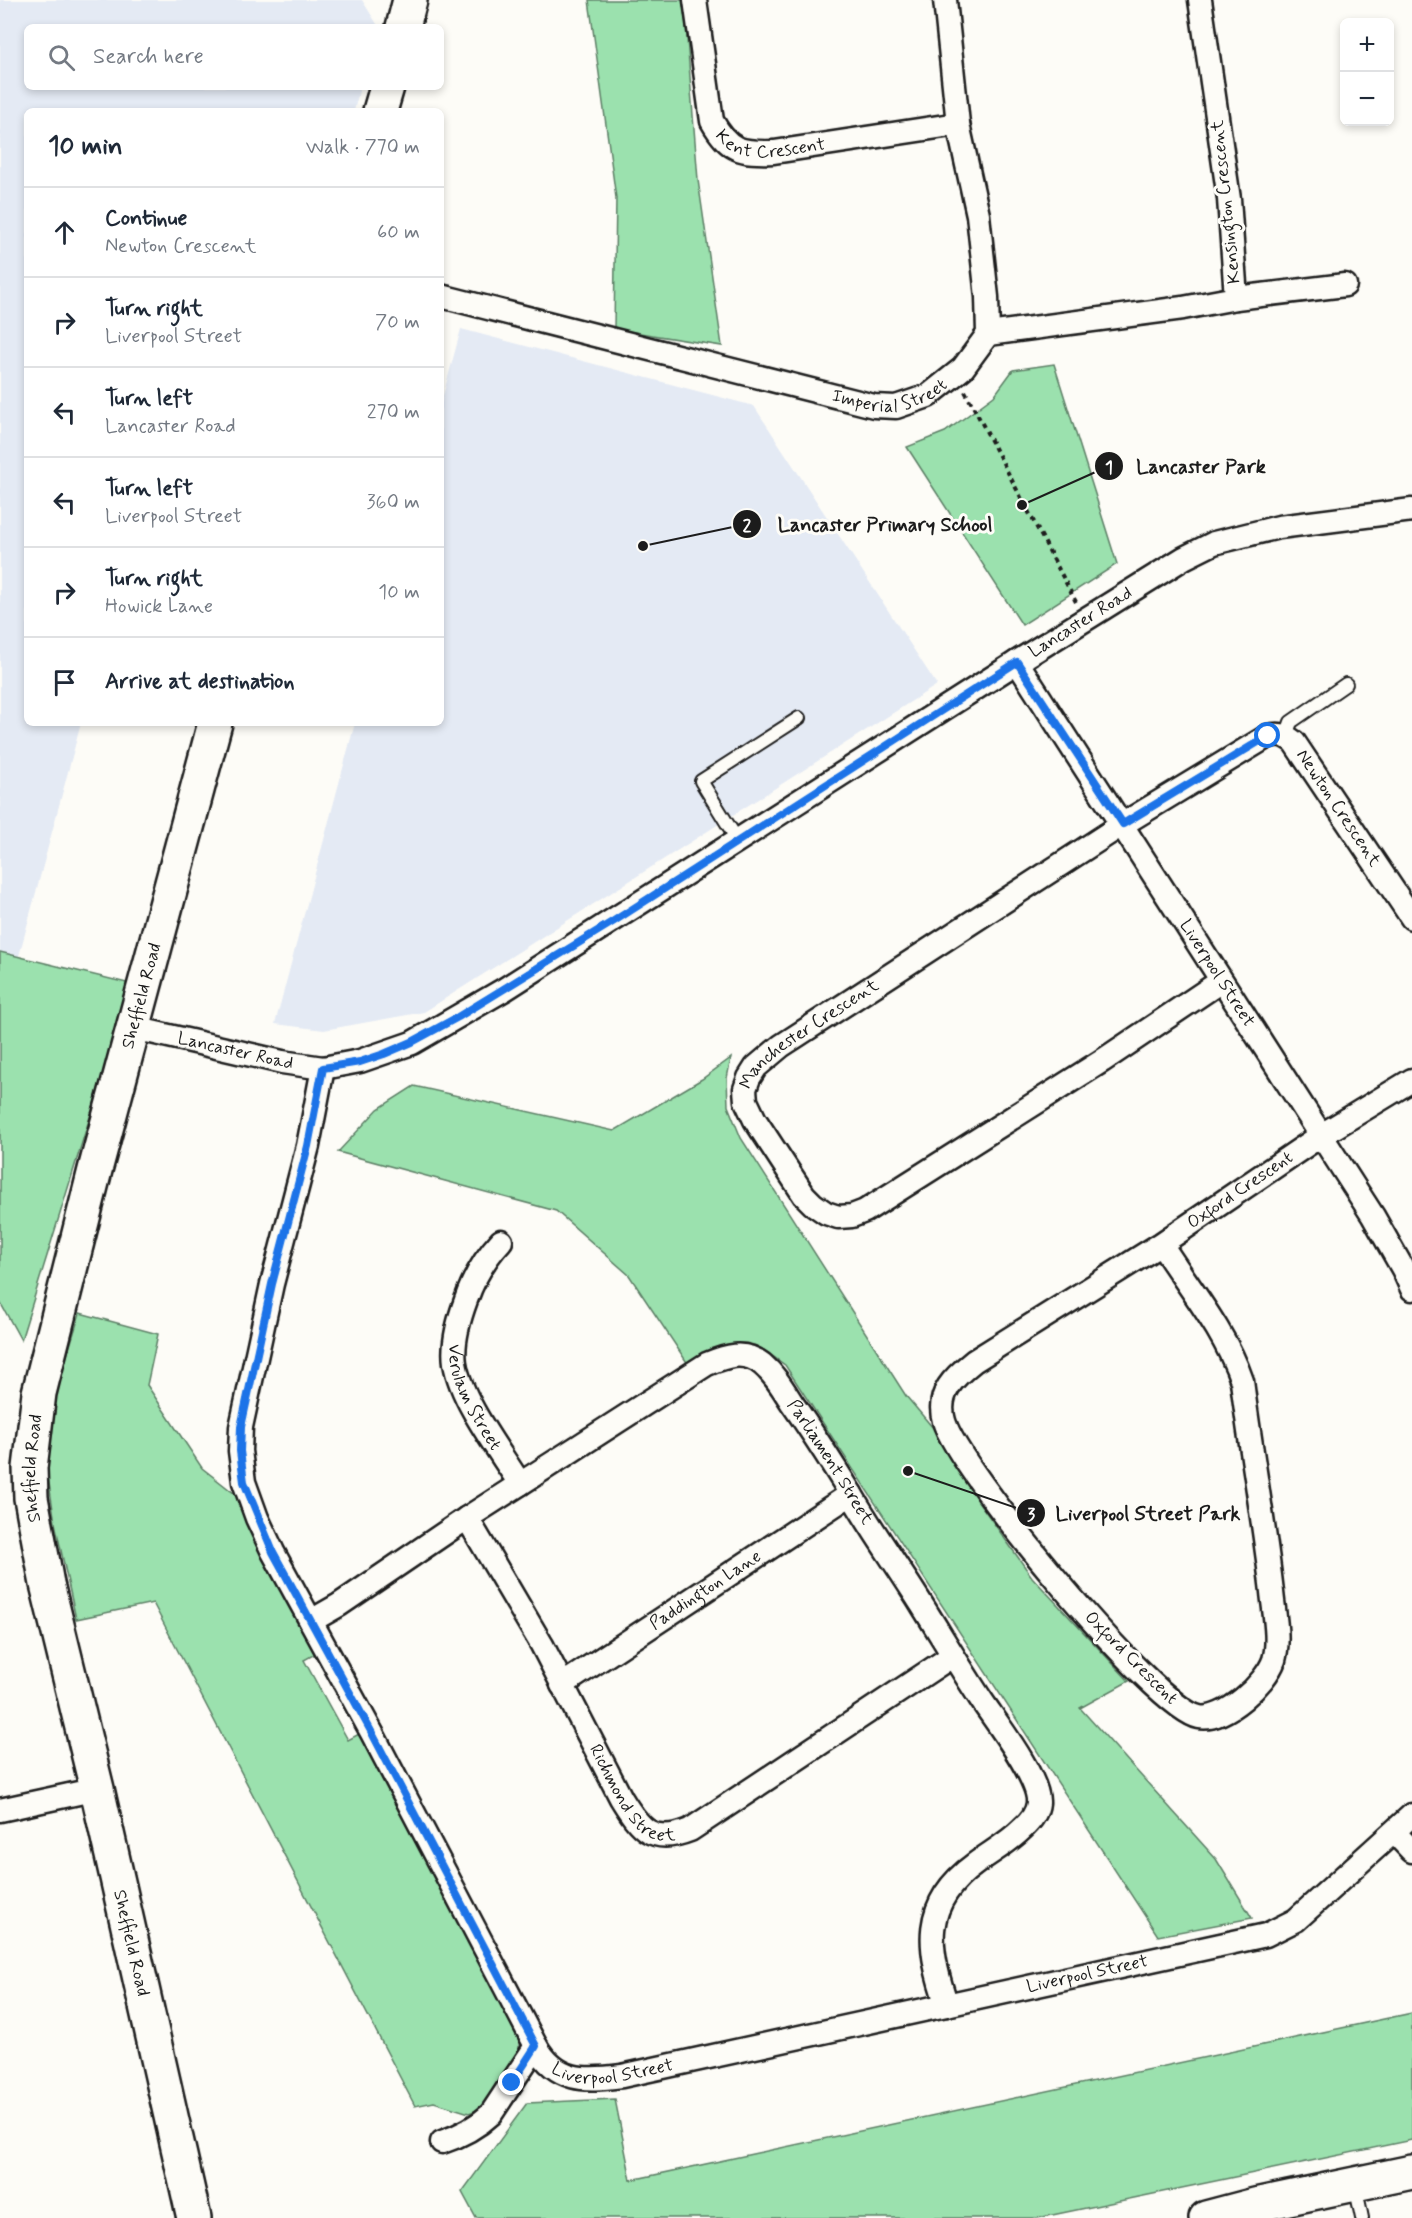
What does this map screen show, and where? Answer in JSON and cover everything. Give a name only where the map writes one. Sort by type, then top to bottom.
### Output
[{"type":"street","points":[[404,24],[410,0]]},
{"type":"street","name":"Kent Crescent","points":[[695,0],[712,121],[722,138],[736,148],[753,153],[774,152],[958,124]]},
{"type":"street","points":[[945,0],[958,124],[978,215],[987,297],[988,334]]},
{"type":"street","name":"Kensington Crescent","points":[[988,334],[1183,308],[1236,298],[1228,199],[1200,0]]},
{"type":"street","points":[[381,108],[386,90]]},
{"type":"street","points":[[1236,298],[1345,285]]},
{"type":"street","name":"Imperial Street","points":[[444,297],[874,406],[896,407],[928,396],[956,374],[977,351],[988,334]]},
{"type":"street","name":"Lancaster Road","points":[[134,1028],[282,1062],[323,1068],[360,1062],[384,1054],[435,1031],[525,977],[1017,662],[1184,558],[1214,543],[1279,527],[1412,510]]},
{"type":"street","name":"Liverpool Street","points":[[1017,662],[1373,1216],[1412,1289]]},
{"type":"street","name":"Sheffield Road","points":[[194,2218],[97,1789],[47,1584],[31,1498],[30,1468],[39,1393],[95,1170],[214,726]]},
{"type":"street","name":"Newton Crescent","points":[[1123,824],[1268,736],[1277,734],[1286,736],[1294,742],[1412,918]]},
{"type":"street","name":"Manchester Crescent","points":[[1123,824],[766,1057],[752,1072],[745,1089],[746,1101],[755,1120],[804,1196],[826,1213],[838,1217],[852,1216],[865,1211],[1084,1073],[1221,981]]},
{"type":"street","name":"Liverpool Street","points":[[323,1068],[297,1191],[272,1284],[241,1427],[240,1451],[244,1482],[273,1552],[312,1621],[536,2046],[542,2056],[560,2072],[572,2078],[607,2078],[1266,1935],[1296,1920],[1412,1815]]},
{"type":"street","points":[[1320,1136],[1412,1080]]},
{"type":"street","name":"Oxford Crescent","points":[[1161,1244],[1236,1362],[1242,1381],[1271,1584],[1276,1653],[1273,1662],[1267,1674],[1239,1702],[1213,1717],[1198,1717],[1187,1713],[1163,1695],[1131,1663],[1027,1545],[975,1475],[952,1439],[944,1421],[942,1408],[944,1393],[950,1382],[968,1366],[1161,1244],[1320,1136]]},
{"type":"street","name":"Verulam Street","points":[[501,1241],[489,1254],[475,1276],[455,1339],[455,1362],[472,1406],[520,1484]]},
{"type":"street","name":"Parliament Street","points":[[312,1621],[467,1518],[707,1364],[726,1356],[742,1355],[759,1362],[772,1372],[826,1452],[952,1656],[1030,1775],[1036,1788],[1038,1802],[1035,1814],[1026,1826],[1014,1838],[961,1874],[948,1888],[940,1902],[932,1937],[932,1956],[947,2005]]},
{"type":"street","name":"Paddington Lane","points":[[562,1685],[851,1494]]},
{"type":"street","name":"Richmond Street","points":[[467,1518],[542,1645],[635,1820],[649,1833],[672,1836],[690,1830],[952,1656]]},
{"type":"street","points":[[0,1810],[97,1789]]},
{"type":"street","points":[[1394,1832],[1412,1851]]},
{"type":"street","points":[[441,2142],[455,2138],[481,2123],[491,2114],[536,2046]]},
{"type":"street","points":[[1206,2218],[1255,2205],[1412,2172]]},
{"type":"lane","points":[[1286,736],[1291,722],[1346,684]]},
{"type":"lane","points":[[738,841],[701,781],[799,718]]},
{"type":"lane","points":[[1355,2184],[1362,2218]]},
{"type":"path","points":[[956,374],[1085,619]]},
{"type":"shaded area","points":[[0,0],[362,0],[377,24],[24,24],[24,90],[359,90],[355,108],[24,108],[24,726],[80,726],[19,956],[0,952]]},
{"type":"shaded area","points":[[461,329],[754,406],[937,685],[424,1012],[324,1030],[275,1024],[354,726],[444,726],[444,392]]},
{"type":"green space","points":[[589,0],[684,0],[698,180],[722,346],[614,329],[616,198]]},
{"type":"green space","points":[[1054,364],[1117,564],[1022,625],[907,447],[945,432],[994,396],[1013,370]]},
{"type":"green space","points":[[0,952],[131,984],[21,1340],[0,1302]]},
{"type":"green space","points":[[731,1058],[727,1078],[728,1106],[741,1138],[906,1396],[944,1441],[978,1501],[1032,1577],[1129,1681],[1080,1708],[1216,1859],[1252,1918],[1158,1936],[785,1365],[758,1347],[740,1343],[721,1347],[688,1364],[629,1275],[556,1211],[338,1152],[378,1109],[414,1086],[614,1131],[702,1079]]},
{"type":"green space","points":[[80,1313],[158,1334],[147,1385],[202,1468],[235,1494],[317,1653],[304,1660],[348,1740],[361,1733],[519,2038],[519,2053],[485,2107],[469,2113],[434,2102],[415,2106],[153,1603],[76,1619],[55,1523],[46,1463],[53,1401]]},
{"type":"green space","points":[[1412,2013],[1412,2140],[1038,2218],[476,2218],[462,2192],[527,2103],[615,2099],[631,2180]]},
{"type":"place","name":"Lancaster Park","points":[[1022,505]]},
{"type":"place","name":"Lancaster Primary School","points":[[643,546]]},
{"type":"place","name":"Liverpool Street Park","points":[[908,1471]]},
{"type":"route","points":[[512,2083],[536,2046],[372,1733],[273,1552],[244,1482],[240,1451],[241,1427],[272,1284],[308,1146],[323,1068],[360,1062],[435,1031],[614,921],[1017,662],[1123,824],[1268,736]]}]
